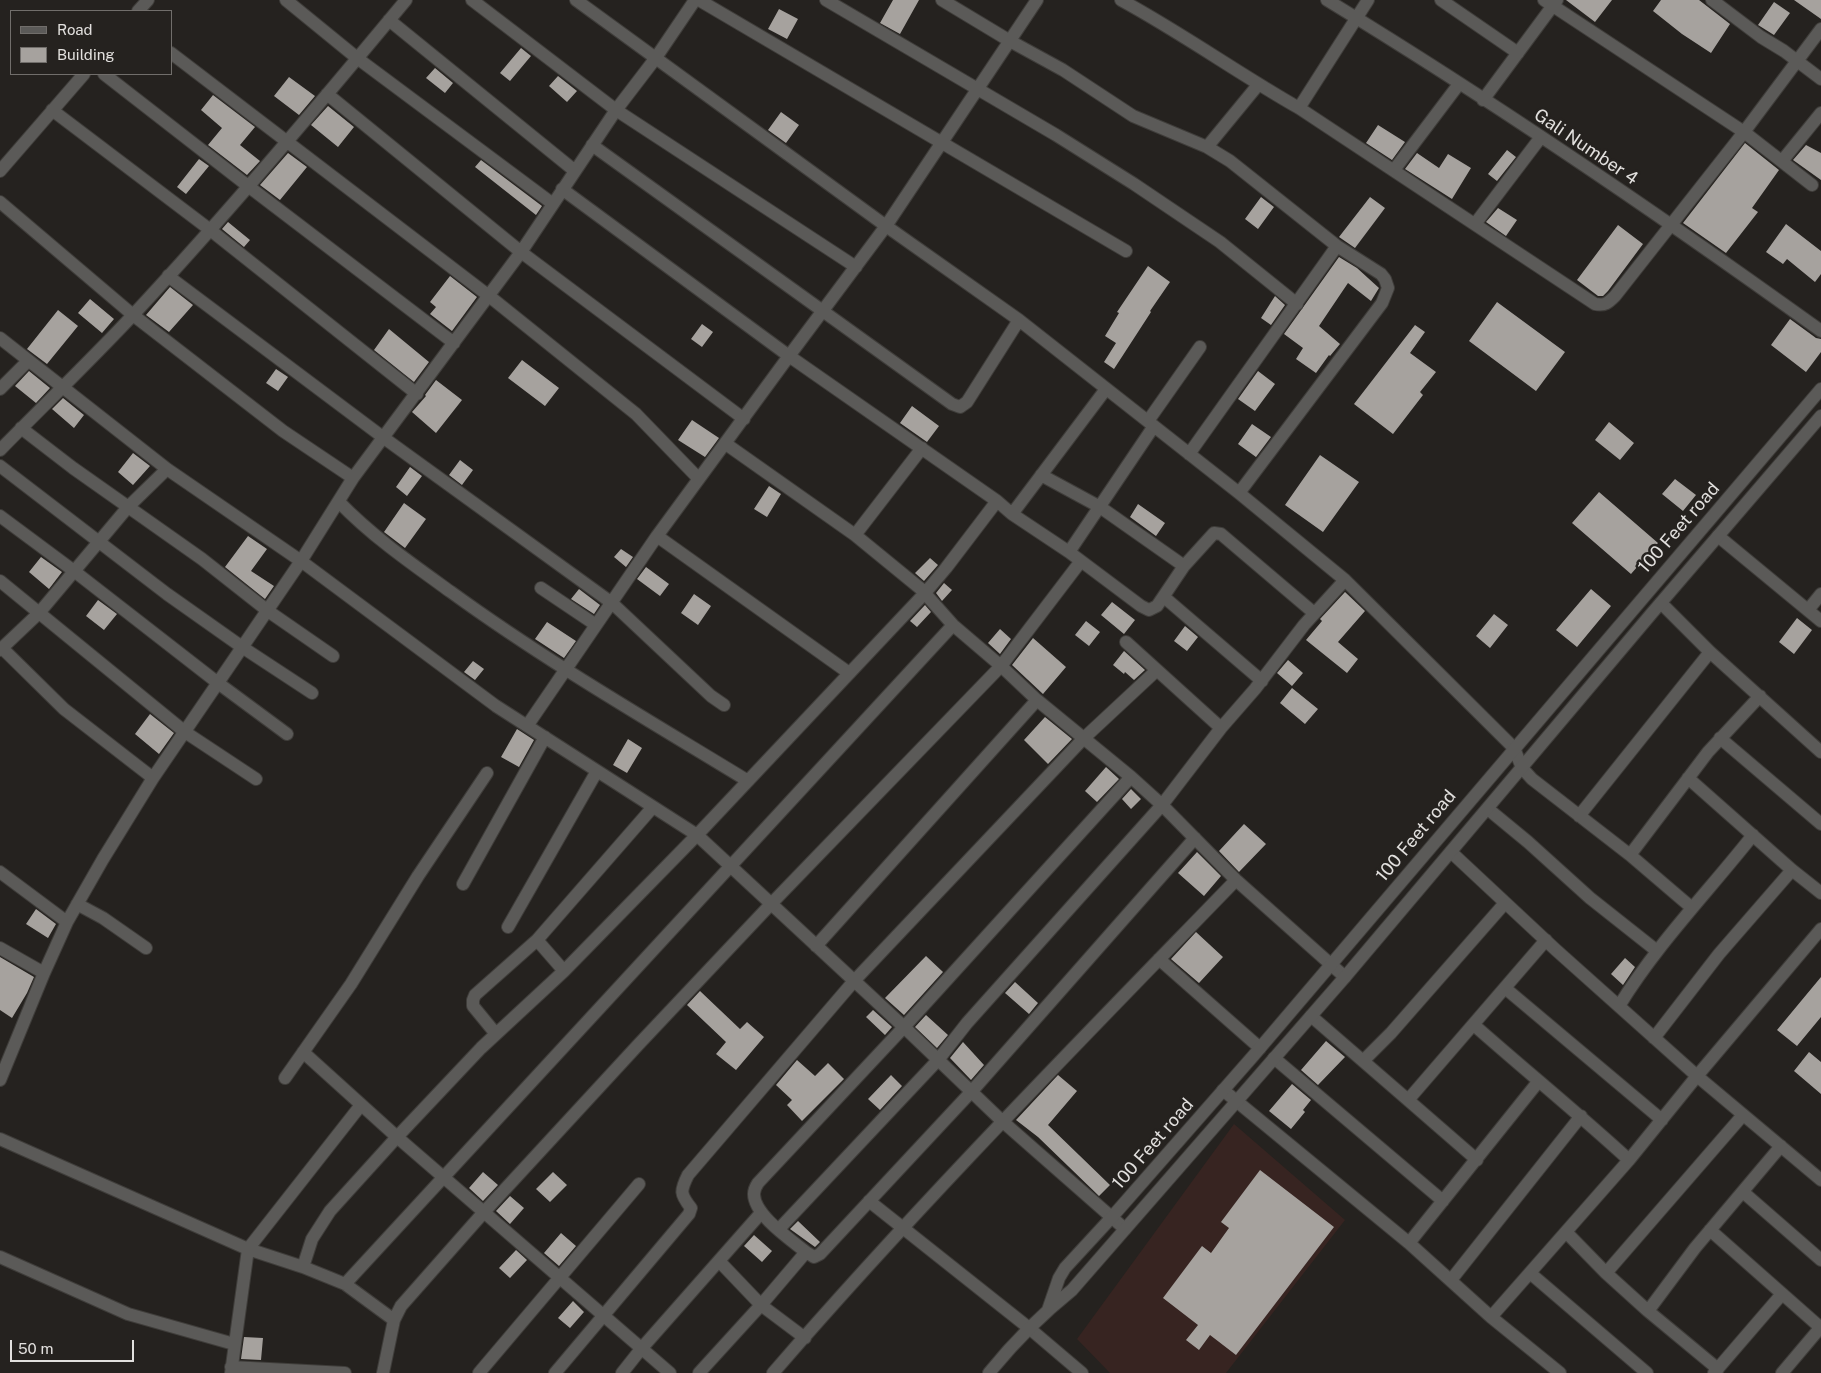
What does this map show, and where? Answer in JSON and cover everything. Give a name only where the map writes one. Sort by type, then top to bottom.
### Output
[{"type":"street","points":[[139,10],[148,0]]},
{"type":"street","points":[[286,0],[357,58],[553,204]]},
{"type":"street","points":[[0,450],[133,315],[287,142],[406,0]]},
{"type":"street","points":[[472,0],[616,110],[856,267]]},
{"type":"street","points":[[576,0],[1018,320],[1189,454],[1345,580],[1514,748],[1522,768],[1532,779],[1630,855],[1692,908]]},
{"type":"street","points":[[2,1073],[67,922],[103,858],[153,778],[268,611],[353,478],[521,252],[616,110],[655,59],[695,0]]},
{"type":"street","points":[[699,0],[1126,251]]},
{"type":"street","points":[[826,0],[1072,145],[1220,242],[1297,304]]},
{"type":"street","points":[[942,0],[1063,70],[1133,116],[1207,147],[1247,173],[1296,215],[1337,246],[1381,274],[1385,279],[1388,288],[1382,303],[1239,494]]},
{"type":"street","points":[[527,726],[657,536],[886,226],[1037,0]]},
{"type":"street","points":[[1122,0],[1158,20],[1258,85],[1300,108],[1595,304],[1602,306],[1615,296],[1744,132],[1821,29]]},
{"type":"street","name":"Gali Number 4","points":[[1327,0],[1541,137],[1722,260],[1821,331]]},
{"type":"street","points":[[1300,108],[1368,0]]},
{"type":"street","points":[[1441,0],[1518,53]]},
{"type":"street","points":[[1712,0],[1821,79]]},
{"type":"street","points":[[1483,100],[1518,53],[1551,2],[1744,132],[1812,184]]},
{"type":"street","points":[[389,20],[575,171]]},
{"type":"street","points":[[172,54],[489,296],[636,414],[699,479]]},
{"type":"street","points":[[0,171],[83,75]]},
{"type":"street","points":[[105,75],[454,343]]},
{"type":"street","points":[[1394,170],[1460,84]]},
{"type":"street","points":[[1207,147],[1258,85]]},
{"type":"street","points":[[327,94],[521,252],[744,419]]},
{"type":"street","points":[[52,110],[209,229],[417,394]]},
{"type":"street","points":[[1782,161],[1821,112]]},
{"type":"street","points":[[1476,224],[1541,137]]},
{"type":"street","points":[[592,146],[952,404],[960,407],[967,402],[1018,320]]},
{"type":"street","points":[[562,189],[789,356],[997,501],[1012,514],[1069,552],[1141,606],[1149,610],[1157,606],[1184,566],[1214,533],[1221,534],[1314,614]]},
{"type":"street","points":[[0,202],[133,315],[283,431],[353,478]]},
{"type":"street","points":[[1189,454],[1337,246]]},
{"type":"street","points":[[169,275],[384,438],[612,603],[711,696],[724,705]]},
{"type":"street","points":[[0,338],[167,469],[301,561],[496,706],[697,835],[904,1027],[1002,1121],[1125,1229]]},
{"type":"street","points":[[1069,552],[1200,347]]},
{"type":"street","points":[[0,389],[28,361]]},
{"type":"street","points":[[1012,514],[1106,389]]},
{"type":"street","name":"100 Feet road","points":[[1048,1310],[1059,1278],[1065,1268],[1260,1048],[1821,389]]},
{"type":"street","name":"100 Feet road","points":[[989,1373],[1010,1346],[1072,1290],[1345,977],[1821,416]]},
{"type":"street","points":[[21,428],[202,559],[268,611],[333,656]]},
{"type":"street","points":[[726,444],[855,535],[925,593],[953,624],[1037,700],[1162,804],[1236,880],[1345,977]]},
{"type":"street","points":[[855,535],[922,448]]},
{"type":"street","points":[[0,466],[167,594],[312,693]]},
{"type":"street","points":[[153,778],[64,709],[1,649],[39,613],[128,507],[167,469]]},
{"type":"street","points":[[1041,475],[1100,506],[1184,566]]},
{"type":"street","points":[[303,1266],[312,1239],[330,1211],[397,1137],[481,1048],[564,971],[748,781],[925,593],[997,501]]},
{"type":"street","points":[[339,502],[362,526],[404,559],[499,627],[748,781]]},
{"type":"street","points":[[0,516],[287,734]]},
{"type":"street","points":[[657,536],[849,672]]},
{"type":"street","points":[[1718,536],[1821,621]]},
{"type":"street","points":[[382,1373],[394,1320],[401,1306],[484,1212],[771,904],[1001,666],[1081,561]]},
{"type":"street","points":[[779,1229],[938,1060],[967,1023],[1162,804],[1221,728],[1262,681],[1304,624],[1345,580]]},
{"type":"street","points":[[0,581],[185,732],[256,779]]},
{"type":"street","points":[[542,588],[596,625]]},
{"type":"street","points":[[1808,610],[1821,594]]},
{"type":"street","points":[[1164,597],[1262,681]]},
{"type":"street","points":[[1661,603],[1710,652],[1821,752]]},
{"type":"street","points":[[345,1284],[953,624]]},
{"type":"street","points":[[1126,642],[1221,728]]},
{"type":"street","points":[[1579,816],[1710,652]]},
{"type":"street","points":[[555,1373],[689,1214],[690,1208],[681,1191],[688,1175],[854,981],[1084,738],[1157,670]]},
{"type":"street","points":[[1630,855],[1720,738],[1760,696]]},
{"type":"street","points":[[816,946],[1037,700]]},
{"type":"street","points":[[463,884],[545,737]]},
{"type":"street","points":[[1720,738],[1821,824]]},
{"type":"street","points":[[508,927],[597,771]]},
{"type":"street","points":[[285,1078],[351,984],[418,876],[487,773]]},
{"type":"street","points":[[1131,777],[904,1027],[758,1182],[753,1192],[761,1213],[806,1252],[814,1256],[820,1254],[972,1091],[1194,838]]},
{"type":"street","points":[[1688,778],[1792,870],[1821,893]]},
{"type":"street","points":[[496,1034],[473,1006],[475,995],[537,940],[653,807]]},
{"type":"street","points":[[1488,810],[1528,842],[1590,898],[1656,951]]},
{"type":"street","points":[[1618,1006],[1656,951],[1753,835]]},
{"type":"street","points":[[1451,852],[1654,1038],[1821,1180]]},
{"type":"street","points":[[1654,1038],[1719,954],[1792,870]]},
{"type":"street","points":[[0,872],[67,922]]},
{"type":"street","points":[[779,1371],[805,1338],[902,1228],[1002,1121],[1236,880]]},
{"type":"street","points":[[1363,1062],[1398,1026],[1505,902]]},
{"type":"street","points":[[77,904],[103,918],[146,948]]},
{"type":"street","points":[[1491,1317],[1629,1160],[1821,929]]},
{"type":"street","points":[[537,940],[564,971]]},
{"type":"street","points":[[1408,1100],[1546,940]]},
{"type":"street","points":[[0,948],[44,973]]},
{"type":"street","points":[[1160,959],[1260,1048]]},
{"type":"street","points":[[1505,988],[1662,1120]]},
{"type":"street","points":[[1311,1016],[1477,1160]]},
{"type":"street","points":[[1474,1025],[1538,1082],[1581,1116],[1629,1160]]},
{"type":"street","points":[[303,1052],[397,1137],[670,1373]]},
{"type":"street","points":[[1274,1058],[1444,1201]]},
{"type":"street","points":[[1409,1243],[1538,1082]]},
{"type":"street","points":[[1223,1090],[1409,1243],[1491,1317],[1560,1373]]},
{"type":"street","points":[[345,1373],[231,1370],[248,1249],[361,1105]]},
{"type":"street","points":[[1606,1273],[1743,1115]]},
{"type":"street","points":[[1451,1280],[1581,1116]]},
{"type":"street","points":[[0,1139],[248,1249],[303,1266],[345,1284],[394,1320]]},
{"type":"street","points":[[1648,1311],[1695,1248],[1781,1146]]},
{"type":"street","points":[[479,1373],[639,1184]]},
{"type":"street","points":[[1743,1192],[1821,1260]]},
{"type":"street","points":[[869,1201],[1029,1328],[1082,1373]]},
{"type":"street","points":[[622,1373],[761,1213]]},
{"type":"street","points":[[1710,1230],[1821,1328],[1782,1373]]},
{"type":"street","points":[[1566,1232],[1606,1273],[1716,1371],[1782,1294]]},
{"type":"street","points":[[699,1373],[806,1252]]},
{"type":"street","points":[[0,1257],[128,1314],[234,1344]]},
{"type":"street","points":[[719,1261],[761,1305],[805,1338]]},
{"type":"street","points":[[1530,1273],[1647,1373]]},
{"type":"shaded area","points":[[1234,1124],[1345,1220],[1226,1373],[1110,1373],[1077,1339]]},
{"type":"building","points":[[893,0],[919,0],[900,34],[880,23]]},
{"type":"building","points":[[1566,0],[1612,0],[1595,22]]},
{"type":"building","points":[[1661,0],[1699,0],[1730,24],[1711,53],[1682,34],[1653,11]]},
{"type":"building","points":[[1794,0],[1821,0],[1821,19]]},
{"type":"building","points":[[1774,2],[1790,13],[1774,35],[1758,25]]},
{"type":"building","points":[[779,9],[798,19],[787,39],[768,29]]},
{"type":"building","points":[[521,48],[531,56],[510,81],[500,73]]},
{"type":"building","points":[[435,68],[453,83],[445,93],[426,78]]},
{"type":"building","points":[[558,76],[577,91],[567,102],[549,86]]},
{"type":"building","points":[[289,77],[315,96],[299,115],[274,96]]},
{"type":"building","points":[[213,95],[255,127],[240,145],[260,161],[247,175],[208,145],[222,128],[201,110]]},
{"type":"building","points":[[328,106],[354,127],[338,147],[311,125]]},
{"type":"building","points":[[781,112],[799,125],[786,143],[768,130]]},
{"type":"building","points":[[1378,125],[1405,142],[1392,160],[1366,143]]},
{"type":"building","points":[[1745,143],[1779,170],[1752,208],[1758,212],[1726,253],[1683,223]]},
{"type":"building","points":[[1806,145],[1821,153],[1821,180],[1793,160]]},
{"type":"building","points":[[1507,150],[1516,157],[1497,181],[1488,174]]},
{"type":"building","points":[[288,153],[307,167],[280,200],[260,185]]},
{"type":"building","points":[[1417,153],[1439,168],[1448,154],[1471,168],[1452,199],[1405,169]]},
{"type":"building","points":[[199,159],[209,166],[186,194],[177,187]]},
{"type":"building","points":[[481,160],[542,206],[536,215],[475,167]]},
{"type":"building","points":[[1261,197],[1274,207],[1258,229],[1245,219]]},
{"type":"building","points":[[1370,197],[1385,208],[1355,248],[1339,237]]},
{"type":"building","points":[[1498,208],[1517,220],[1506,236],[1486,222]]},
{"type":"building","points":[[228,222],[250,240],[244,247],[222,229]]},
{"type":"building","points":[[1786,224],[1821,251],[1821,274],[1815,282],[1787,259],[1783,264],[1766,252]]},
{"type":"building","points":[[1618,225],[1643,244],[1608,291],[1603,296],[1598,296],[1577,280]]},
{"type":"building","points":[[1339,257],[1357,268],[1379,288],[1371,301],[1348,283],[1319,326],[1340,344],[1316,373],[1296,359],[1303,348],[1284,334]]},
{"type":"building","points":[[1148,266],[1170,282],[1114,369],[1104,362],[1116,343],[1105,336],[1119,313],[1117,312]]},
{"type":"building","points":[[450,276],[477,297],[452,331],[430,314],[436,307],[430,302]]},
{"type":"building","points":[[170,287],[193,305],[169,332],[146,315]]},
{"type":"building","points":[[1275,296],[1285,305],[1271,325],[1261,318]]},
{"type":"building","points":[[90,299],[114,319],[102,333],[78,313]]},
{"type":"building","points":[[1497,302],[1565,352],[1536,391],[1469,341]]},
{"type":"building","points":[[58,310],[78,326],[47,364],[27,349]]},
{"type":"building","points":[[1790,319],[1816,338],[1821,339],[1821,352],[1806,372],[1771,345]]},
{"type":"building","points":[[702,324],[713,332],[702,347],[691,339]]},
{"type":"building","points":[[1415,325],[1425,332],[1410,353],[1436,372],[1420,392],[1423,395],[1393,434],[1354,404]]},
{"type":"building","points":[[389,329],[429,362],[414,382],[374,350]]},
{"type":"building","points":[[522,360],[559,388],[545,406],[508,378]]},
{"type":"building","points":[[276,369],[288,377],[278,391],[266,383]]},
{"type":"building","points":[[29,371],[50,388],[36,403],[15,386]]},
{"type":"building","points":[[1258,371],[1275,384],[1255,411],[1238,399]]},
{"type":"building","points":[[436,380],[462,400],[436,433],[412,412],[426,396]]},
{"type":"building","points":[[63,398],[84,415],[74,428],[52,409]]},
{"type":"building","points":[[912,406],[939,426],[927,442],[900,423]]},
{"type":"building","points":[[692,420],[719,438],[705,457],[678,440]]},
{"type":"building","points":[[1609,422],[1634,443],[1620,460],[1595,440]]},
{"type":"building","points":[[1252,424],[1271,437],[1256,457],[1238,444]]},
{"type":"building","points":[[133,453],[150,466],[133,485],[118,472]]},
{"type":"building","points":[[1320,455],[1359,482],[1323,532],[1285,505]]},
{"type":"building","points":[[460,460],[473,470],[462,485],[449,475]]},
{"type":"building","points":[[410,467],[422,476],[407,496],[396,487]]},
{"type":"building","points":[[1675,479],[1696,495],[1683,511],[1662,494]]},
{"type":"building","points":[[769,486],[781,494],[767,517],[754,509]]},
{"type":"building","points":[[1599,492],[1658,543],[1631,574],[1572,523]]},
{"type":"building","points":[[404,503],[426,519],[405,548],[384,532]]},
{"type":"building","points":[[1138,504],[1165,523],[1156,536],[1130,517]]},
{"type":"building","points":[[248,536],[267,549],[251,571],[274,586],[265,599],[225,567]]},
{"type":"building","points":[[621,549],[633,557],[626,567],[614,557]]},
{"type":"building","points":[[41,557],[62,572],[49,589],[29,572]]},
{"type":"building","points":[[930,558],[938,565],[924,581],[915,573]]},
{"type":"building","points":[[646,567],[669,584],[660,596],[637,579]]},
{"type":"building","points":[[944,583],[952,590],[942,601],[936,593]]},
{"type":"building","points":[[579,589],[600,605],[594,614],[571,599]]},
{"type":"building","points":[[1591,589],[1611,606],[1577,647],[1556,630]]},
{"type":"building","points":[[1345,592],[1365,611],[1338,642],[1358,659],[1347,673],[1306,640],[1322,621],[1320,619]]},
{"type":"building","points":[[694,594],[711,606],[698,625],[681,613]]},
{"type":"building","points":[[98,600],[117,614],[104,630],[86,616]]},
{"type":"building","points":[[1112,602],[1135,620],[1124,634],[1101,615]]},
{"type":"building","points":[[925,605],[931,612],[917,627],[910,621]]},
{"type":"building","points":[[1494,614],[1508,625],[1490,648],[1476,636]]},
{"type":"building","points":[[1797,618],[1812,630],[1794,654],[1779,642]]},
{"type":"building","points":[[1086,621],[1100,632],[1089,646],[1075,635]]},
{"type":"building","points":[[547,622],[576,641],[564,658],[535,639]]},
{"type":"building","points":[[1185,626],[1198,637],[1187,651],[1174,641]]},
{"type":"building","points":[[1000,629],[1011,639],[1000,654],[988,643]]},
{"type":"building","points":[[1033,638],[1066,667],[1043,694],[1012,665]]},
{"type":"building","points":[[1124,651],[1145,670],[1134,680],[1113,665]]},
{"type":"building","points":[[1288,660],[1303,673],[1292,686],[1277,673]]},
{"type":"building","points":[[473,661],[484,669],[475,680],[464,672]]},
{"type":"building","points":[[1292,688],[1318,709],[1305,724],[1280,703]]},
{"type":"building","points":[[150,714],[174,733],[159,754],[135,734]]},
{"type":"building","points":[[1045,717],[1072,739],[1048,764],[1024,740]]},
{"type":"building","points":[[517,729],[534,740],[519,767],[501,757]]},
{"type":"building","points":[[628,739],[642,748],[627,773],[613,765]]},
{"type":"building","points":[[1106,767],[1119,779],[1097,802],[1085,791]]},
{"type":"building","points":[[1131,789],[1141,799],[1131,809],[1122,799]]},
{"type":"building","points":[[1244,824],[1266,844],[1239,872],[1219,851]]},
{"type":"building","points":[[1197,852],[1221,876],[1204,896],[1178,873]]},
{"type":"building","points":[[36,909],[56,924],[48,938],[26,924]]},
{"type":"building","points":[[1196,932],[1223,957],[1199,983],[1171,959]]},
{"type":"building","points":[[926,956],[943,972],[904,1015],[885,998]]},
{"type":"building","points":[[0,957],[34,977],[12,1018],[0,1010]]},
{"type":"building","points":[[1625,958],[1635,967],[1623,985],[1611,974]]},
{"type":"building","points":[[1821,977],[1821,1017],[1797,1046],[1777,1030]]},
{"type":"building","points":[[1015,982],[1038,1003],[1029,1014],[1005,993]]},
{"type":"building","points":[[700,991],[740,1029],[747,1022],[764,1037],[736,1070],[716,1054],[726,1042],[687,1005]]},
{"type":"building","points":[[873,1010],[892,1027],[885,1035],[866,1017]]},
{"type":"building","points":[[926,1015],[948,1035],[937,1048],[915,1027]]},
{"type":"building","points":[[1326,1041],[1345,1057],[1318,1085],[1301,1070]]},
{"type":"building","points":[[963,1042],[984,1065],[971,1080],[950,1058]]},
{"type":"building","points":[[1809,1052],[1821,1062],[1821,1094],[1794,1071]]},
{"type":"building","points":[[797,1060],[815,1076],[828,1063],[844,1079],[802,1121],[787,1105],[792,1100],[776,1085]]},
{"type":"building","points":[[891,1075],[902,1086],[880,1110],[868,1099]]},
{"type":"building","points":[[1058,1075],[1077,1091],[1048,1125],[1110,1185],[1099,1196],[1038,1137],[1016,1120]]},
{"type":"building","points":[[1292,1084],[1311,1100],[1303,1110],[1305,1112],[1291,1129],[1269,1111]]},
{"type":"building","points":[[1260,1170],[1334,1227],[1236,1355],[1210,1335],[1199,1350],[1186,1340],[1198,1325],[1163,1298],[1202,1246],[1211,1253],[1229,1228],[1221,1222]]},
{"type":"building","points":[[483,1172],[498,1185],[483,1201],[469,1188]]},
{"type":"building","points":[[553,1172],[567,1185],[550,1202],[536,1189]]},
{"type":"building","points":[[510,1196],[524,1208],[510,1224],[496,1211]]},
{"type":"building","points":[[798,1221],[820,1242],[815,1247],[790,1229]]},
{"type":"building","points":[[561,1233],[576,1246],[559,1266],[544,1253]]},
{"type":"building","points":[[754,1235],[772,1251],[762,1262],[744,1246]]},
{"type":"building","points":[[516,1250],[527,1260],[510,1278],[499,1268]]},
{"type":"building","points":[[573,1301],[584,1312],[570,1328],[558,1318]]},
{"type":"building","points":[[244,1337],[263,1338],[261,1360],[241,1359]]}]
